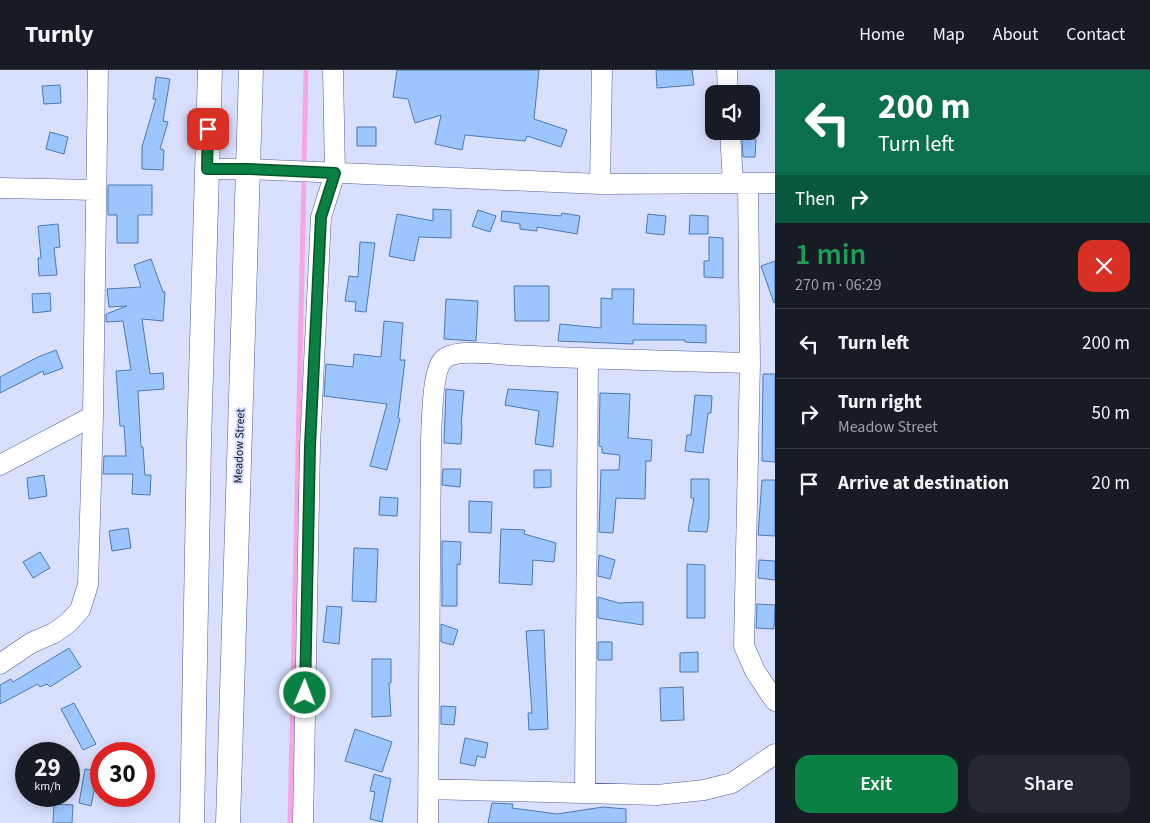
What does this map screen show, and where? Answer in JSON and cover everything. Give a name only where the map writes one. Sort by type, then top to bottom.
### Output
[{"type":"street","points":[[0,664],[31,644],[68,624],[80,610],[88,585],[93,416],[98,70]]},
{"type":"street","points":[[192,823],[199,443],[210,70]]},
{"type":"street","name":"Meadow Street","points":[[228,823],[256,169],[251,70]]},
{"type":"street","points":[[303,823],[310,446],[320,227],[330,173],[333,70]]},
{"type":"street","points":[[600,184],[602,70]]},
{"type":"street","points":[[727,70],[728,85]]},
{"type":"street","points":[[732,140],[740,183],[750,363],[744,646],[755,671],[775,701]]},
{"type":"street","points":[[207,169],[256,169],[600,184],[775,183]]},
{"type":"street","points":[[0,188],[95,190]]},
{"type":"street","points":[[428,823],[431,438],[435,387],[442,361],[448,356],[468,353],[588,359],[750,363]]},
{"type":"street","points":[[585,792],[588,359]]},
{"type":"street","points":[[0,465],[93,416]]},
{"type":"street","points":[[429,790],[657,795],[704,790],[732,783],[775,754]]},
{"type":"building","points":[[397,70],[539,70],[534,119],[567,130],[561,147],[527,136],[525,141],[465,135],[462,150],[435,144],[441,115],[415,123],[408,99],[393,97]]},
{"type":"building","points":[[656,70],[692,70],[694,85],[657,88]]},
{"type":"building","points":[[156,77],[170,79],[163,121],[168,122],[160,149],[164,150],[163,170],[142,169],[142,147],[156,99],[153,99]]},
{"type":"building","points":[[60,85],[61,103],[44,104],[42,86]]},
{"type":"building","points":[[357,127],[376,127],[376,146],[357,146]]},
{"type":"building","points":[[50,132],[68,137],[64,154],[46,149]]},
{"type":"building","points":[[742,140],[756,140],[755,157],[743,157]]},
{"type":"building","points":[[108,185],[152,185],[152,215],[138,215],[138,243],[117,243],[117,215],[108,215]]},
{"type":"building","points":[[433,209],[451,210],[451,238],[419,237],[414,261],[389,256],[397,214],[433,221]]},
{"type":"building","points":[[478,210],[496,216],[490,232],[472,226]]},
{"type":"building","points":[[502,211],[561,216],[562,213],[580,216],[577,234],[537,227],[537,231],[520,229],[520,224],[501,221]]},
{"type":"building","points":[[648,214],[666,216],[664,235],[646,233]]},
{"type":"building","points":[[690,215],[708,216],[708,234],[689,234]]},
{"type":"building","points":[[58,224],[60,247],[54,248],[57,275],[39,276],[38,258],[41,258],[38,226]]},
{"type":"building","points":[[709,237],[723,238],[723,278],[704,277],[704,261],[709,261]]},
{"type":"building","points":[[360,242],[375,243],[366,312],[355,311],[356,302],[345,301],[349,276],[358,277]]},
{"type":"building","points":[[151,259],[163,292],[165,292],[163,321],[142,319],[150,374],[163,373],[164,389],[138,391],[141,447],[143,447],[145,475],[151,475],[150,495],[132,494],[133,474],[103,474],[104,456],[126,456],[124,426],[120,426],[116,371],[131,370],[123,321],[106,322],[106,314],[127,306],[109,307],[107,289],[141,287],[134,265]]},
{"type":"building","points":[[775,261],[775,302],[774,303],[761,266]]},
{"type":"building","points":[[514,286],[549,286],[549,321],[515,321]]},
{"type":"building","points":[[612,289],[634,289],[633,324],[706,325],[706,343],[685,342],[685,340],[633,340],[633,344],[558,341],[560,324],[601,328],[601,298],[612,299]]},
{"type":"building","points":[[50,293],[51,311],[33,313],[32,294]]},
{"type":"building","points":[[446,299],[478,301],[476,341],[444,339]]},
{"type":"building","points":[[384,321],[403,323],[400,360],[405,360],[398,418],[400,419],[387,470],[370,466],[387,404],[324,396],[326,364],[353,367],[354,354],[381,357]]},
{"type":"building","points":[[56,350],[63,368],[44,375],[43,371],[0,393],[0,377],[38,357]]},
{"type":"building","points":[[763,374],[775,374],[775,462],[762,461]]},
{"type":"building","points":[[446,389],[464,391],[461,444],[444,443]]},
{"type":"building","points":[[508,389],[558,392],[553,447],[535,444],[539,411],[505,405]]},
{"type":"building","points":[[600,393],[630,394],[628,438],[652,440],[651,461],[646,461],[645,499],[616,498],[613,533],[599,532],[601,470],[619,470],[620,455],[602,453],[602,447],[599,446]]},
{"type":"building","points":[[695,395],[712,396],[711,413],[708,413],[703,453],[685,451],[687,435],[691,435]]},
{"type":"building","points":[[443,469],[461,469],[460,487],[442,485]]},
{"type":"building","points":[[534,470],[551,470],[551,487],[534,488]]},
{"type":"building","points":[[44,475],[47,496],[29,499],[27,478]]},
{"type":"building","points":[[691,479],[709,479],[707,532],[688,531],[694,498],[691,498]]},
{"type":"building","points":[[762,480],[775,480],[775,536],[758,535]]},
{"type":"building","points":[[380,497],[398,498],[397,516],[379,515]]},
{"type":"building","points":[[469,501],[492,502],[491,533],[469,532]]},
{"type":"building","points":[[128,528],[131,548],[112,551],[109,531]]},
{"type":"building","points":[[501,529],[525,530],[524,534],[556,543],[554,562],[533,560],[532,585],[499,583]]},
{"type":"building","points":[[442,541],[461,542],[460,565],[457,564],[457,606],[442,606]]},
{"type":"building","points":[[354,548],[378,549],[376,602],[352,601]]},
{"type":"building","points":[[40,552],[50,568],[33,578],[23,562]]},
{"type":"building","points":[[599,555],[615,560],[610,579],[598,576]]},
{"type":"building","points":[[759,560],[775,561],[775,580],[758,578]]},
{"type":"building","points":[[687,564],[705,565],[705,618],[687,618]]},
{"type":"building","points":[[598,597],[619,603],[643,602],[643,625],[598,618]]},
{"type":"building","points":[[757,604],[775,605],[774,629],[756,628]]},
{"type":"building","points":[[327,606],[342,607],[339,644],[323,642]]},
{"type":"building","points":[[441,624],[458,630],[453,645],[441,642]]},
{"type":"building","points":[[544,630],[548,729],[529,730],[528,713],[532,713],[526,631]]},
{"type":"building","points":[[598,642],[612,642],[612,660],[598,660]]},
{"type":"building","points":[[69,648],[81,667],[50,687],[47,684],[40,687],[38,684],[0,704],[0,685],[11,679],[13,682]]},
{"type":"building","points":[[698,652],[698,672],[680,672],[680,653]]},
{"type":"building","points":[[372,659],[391,659],[391,683],[389,683],[391,716],[372,717]]},
{"type":"building","points":[[683,687],[684,720],[661,721],[660,688]]},
{"type":"building","points":[[74,703],[95,742],[90,742],[90,747],[83,750],[61,709]]},
{"type":"building","points":[[441,706],[456,707],[454,725],[441,724]]},
{"type":"building","points":[[355,729],[392,742],[382,772],[345,761]]},
{"type":"building","points":[[465,738],[488,743],[485,758],[477,756],[475,766],[460,763]]},
{"type":"building","points":[[85,769],[90,770],[90,806],[80,803]]},
{"type":"building","points":[[374,774],[391,779],[382,822],[370,819],[375,792],[370,791]]},
{"type":"building","points":[[492,803],[513,804],[512,808],[557,814],[603,807],[626,809],[626,823],[488,823]]},
{"type":"building","points":[[54,807],[73,807],[72,823],[53,823]]},
{"type":"waterway","points":[[304,167],[306,70]]},
{"type":"waterway","points":[[290,823],[304,175]]},
{"type":"route","points":[[208,129],[207,169],[335,173],[328,190],[321,217],[310,446],[305,693]]}]
